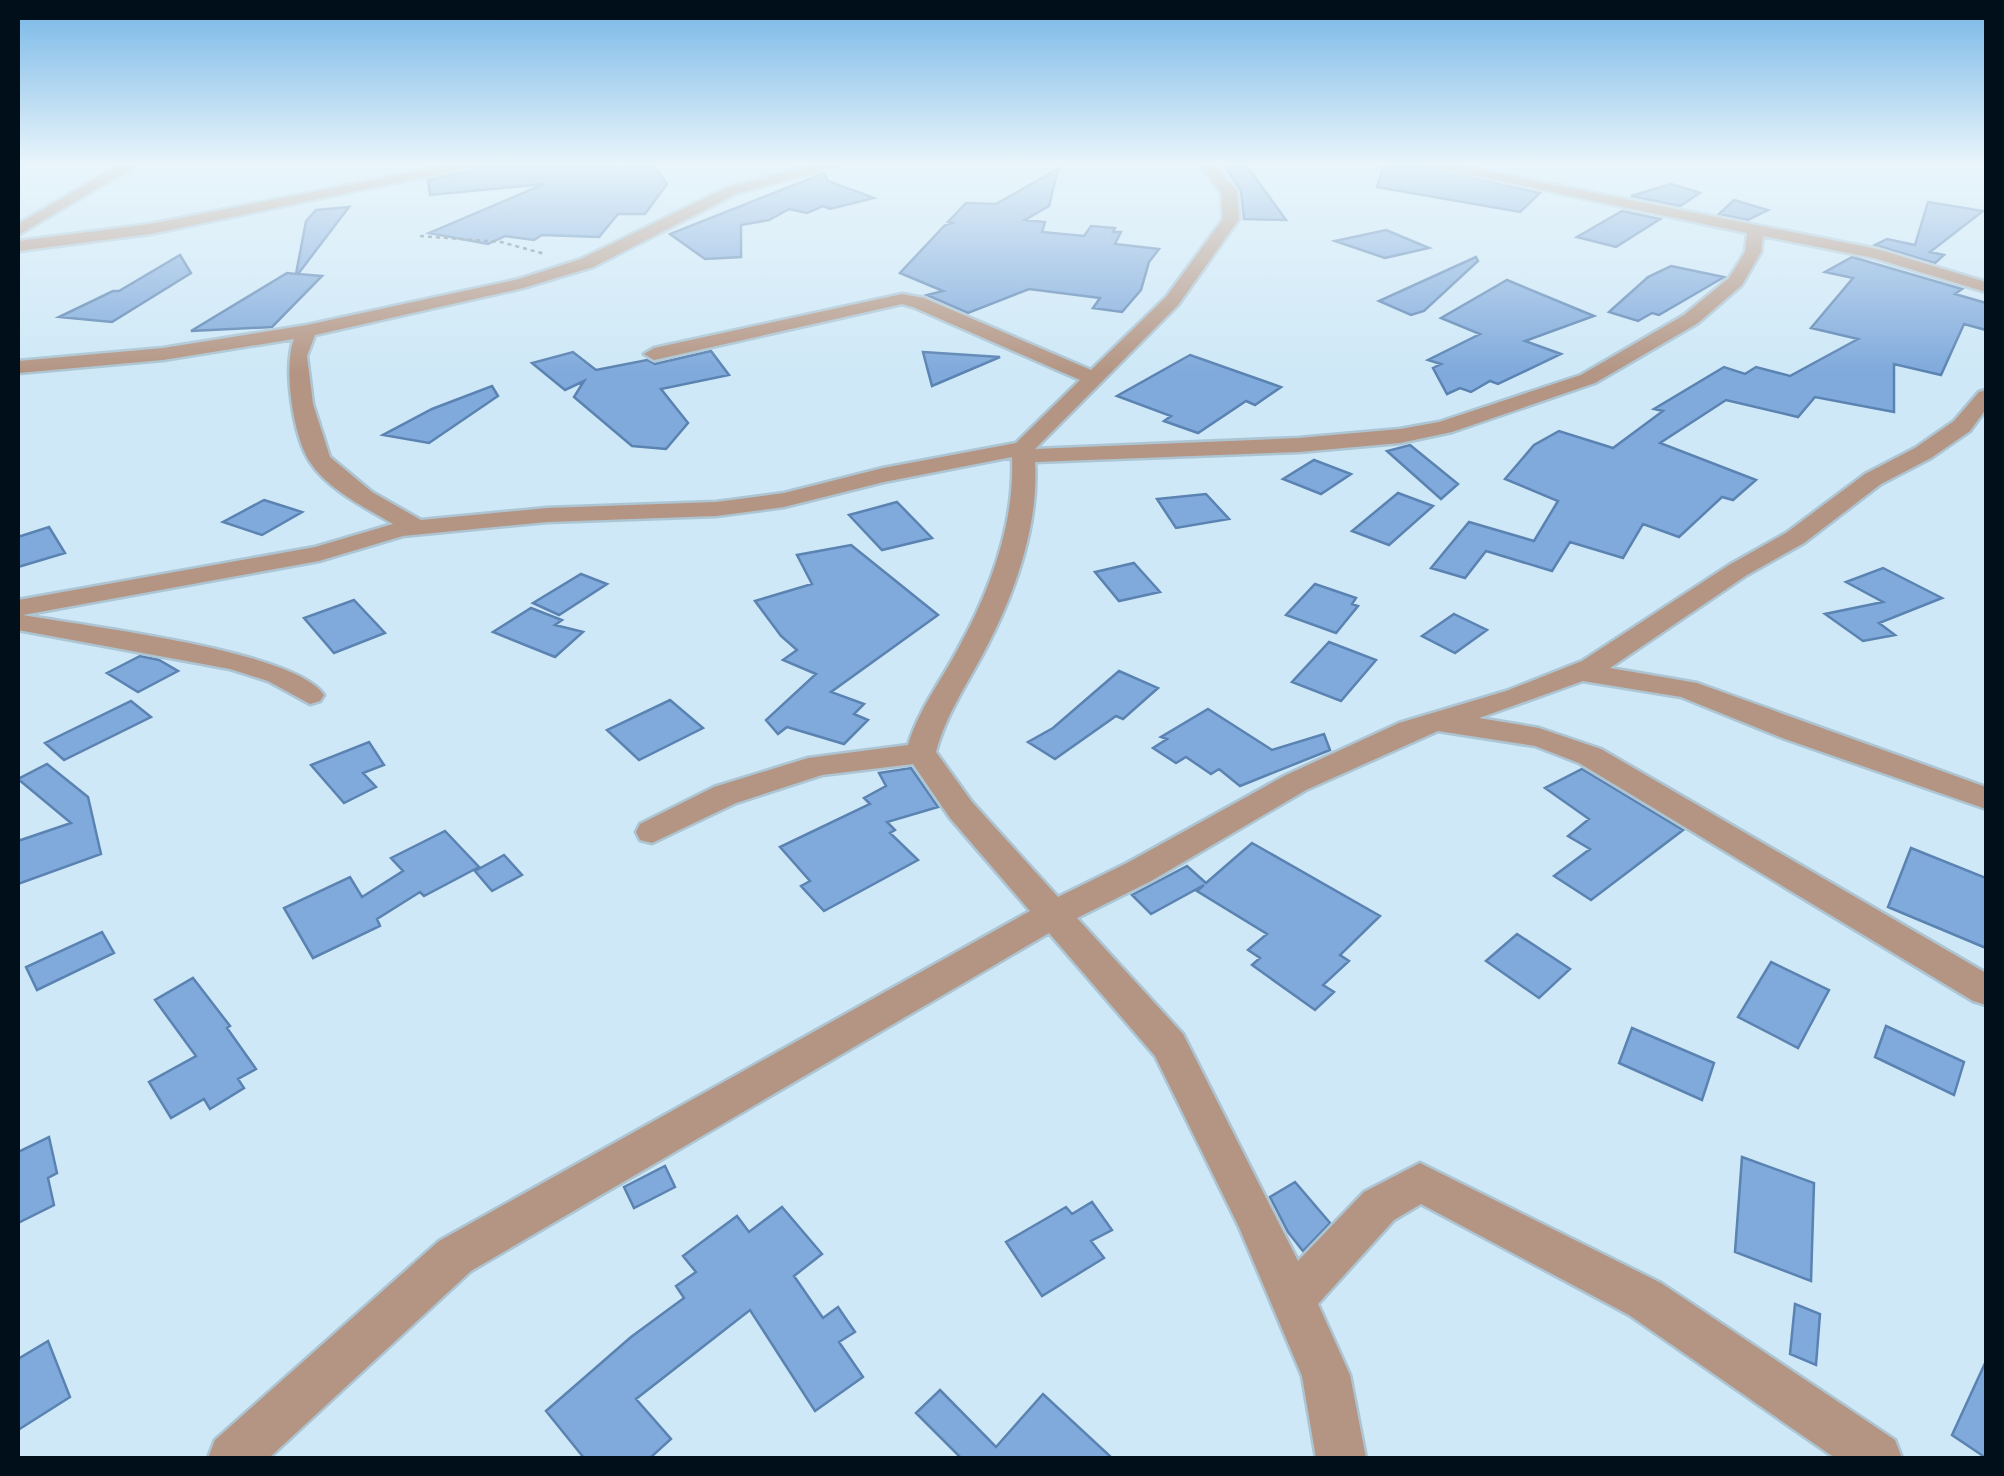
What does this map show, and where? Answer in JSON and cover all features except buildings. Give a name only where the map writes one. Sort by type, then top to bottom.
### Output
[{"type":"street","points":[[18,246],[108,234]]},
{"type":"street","points":[[18,366],[163,354],[307,331],[523,284],[587,263],[645,234]]},
{"type":"street","points":[[1219,234],[1172,301],[1024,452],[1026,472],[1013,546],[974,644],[926,729],[922,753],[961,810],[1169,1045],[1326,1375],[1341,1458]]},
{"type":"street","points":[[18,608],[319,554],[416,528],[546,515],[716,510],[784,500],[883,475],[1024,452],[1336,442],[1400,436],[1463,422],[1588,379],[1692,319],[1736,280],[1754,252],[1755,234]]},
{"type":"street","points":[[1770,234],[1877,254],[1986,287]]},
{"type":"street","points":[[654,354],[902,299],[918,302],[1094,379]]},
{"type":"street","points":[[307,331],[297,356],[303,404],[320,460],[364,498],[416,528]]},
{"type":"street","points":[[233,1458],[455,1256],[1054,914],[1139,872],[1295,783],[1430,724],[1582,672],[1795,538],[1874,479],[1923,453],[1962,426],[1986,396]]},
{"type":"street","points":[[18,622],[235,662],[278,675],[310,696]]},
{"type":"street","points":[[1582,672],[1687,689],[1796,732],[1986,798]]},
{"type":"street","points":[[1430,724],[1509,729],[1556,739],[1986,991]]},
{"type":"street","points":[[652,832],[726,795],[819,765],[922,753]]},
{"type":"street","points":[[1292,1300],[1379,1206],[1420,1182],[1644,1299],[1877,1458]]},
{"type":"path","points":[[420,236],[502,242],[519,250],[587,263]]}]
